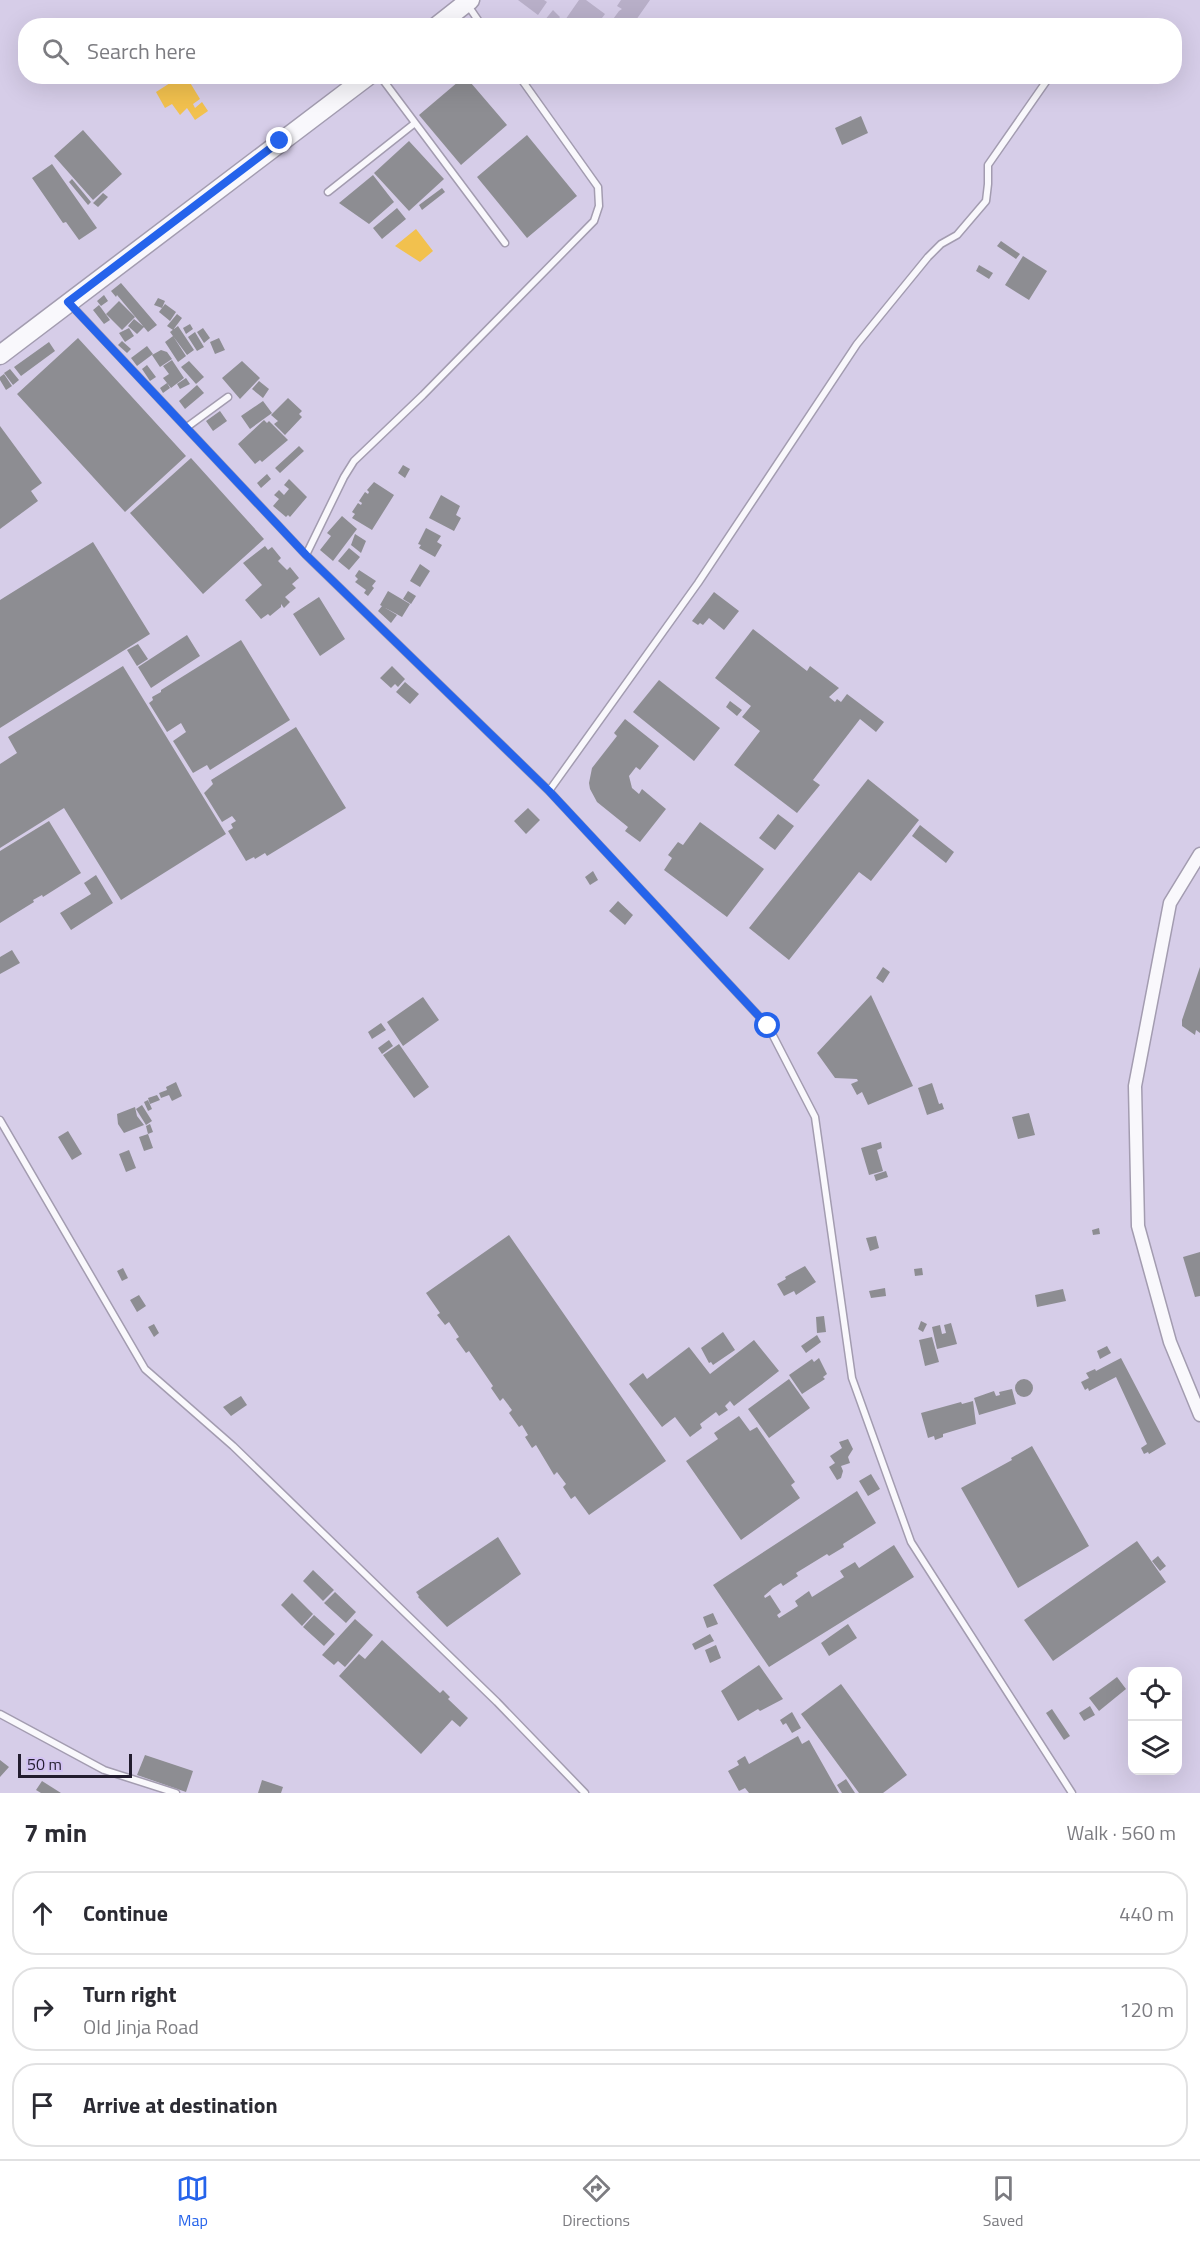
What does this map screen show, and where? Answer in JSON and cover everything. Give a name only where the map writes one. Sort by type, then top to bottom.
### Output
[{"type":"main road","points":[[447,18],[468,2]]},
{"type":"main road","points":[[0,355],[357,84]]},
{"type":"street","points":[[1200,854],[1170,903],[1135,1086],[1138,1226],[1170,1342],[1200,1415]]},
{"type":"lane","points":[[468,2],[477,18]]},
{"type":"lane","points":[[386,84],[505,243]]},
{"type":"lane","points":[[306,555],[354,460],[423,395],[594,221],[600,206],[598,187],[525,84]]},
{"type":"lane","points":[[549,791],[698,583],[856,344],[928,257],[941,244],[957,235],[986,201],[988,165],[1044,84]]},
{"type":"lane","points":[[328,192],[415,123]]},
{"type":"lane","points":[[68,302],[306,555],[549,791],[768,1026],[815,1117],[852,1378],[911,1542],[1072,1793]]},
{"type":"lane","points":[[187,428],[228,397]]},
{"type":"lane","points":[[0,1120],[145,1369],[242,1455],[497,1702],[585,1793]]},
{"type":"lane","points":[[0,1714],[104,1770],[176,1793]]},
{"type":"building: Homes","points":[[168,84],[191,84],[200,99],[193,104],[195,108],[202,102],[208,111],[195,120],[187,108],[180,115],[172,104],[165,108],[156,92]]},
{"type":"building: Homes","points":[[416,229],[433,251],[420,262],[395,246]]},
{"type":"building: Industry","points":[[456,84],[472,84],[507,125],[461,165],[419,115]]},
{"type":"building: Industry","points":[[861,116],[868,133],[842,145],[835,128]]},
{"type":"building: Industry","points":[[83,130],[122,174],[93,200],[54,156]]},
{"type":"building: Industry","points":[[527,135],[577,196],[527,238],[477,177]]},
{"type":"building: Industry","points":[[409,141],[444,179],[409,211],[374,173]]},
{"type":"building: Industry","points":[[52,164],[97,228],[79,240],[66,222],[63,223],[32,178]]},
{"type":"building: Industry","points":[[373,175],[394,202],[369,224],[339,203]]},
{"type":"building: Industry","points":[[72,179],[91,202],[88,205],[69,182]]},
{"type":"building: Industry","points":[[442,188],[445,192],[422,210],[419,205]]},
{"type":"building: Industry","points":[[103,193],[108,197],[98,207],[93,203]]},
{"type":"building: Industry","points":[[397,208],[406,219],[382,239],[373,228]]},
{"type":"building: Industry","points":[[1001,241],[1020,254],[1016,259],[997,246]]},
{"type":"building: Industry","points":[[1023,256],[1047,271],[1029,300],[1005,285]]},
{"type":"building: Industry","points":[[979,265],[993,273],[989,279],[976,271]]},
{"type":"building: Industry","points":[[121,283],[157,325],[148,332],[111,291]]},
{"type":"building: Industry","points":[[104,295],[108,301],[101,306],[97,301]]},
{"type":"building: Industry","points":[[158,298],[165,301],[162,308],[154,305]]},
{"type":"building: Industry","points":[[119,301],[135,317],[122,330],[106,314]]},
{"type":"building: Industry","points":[[165,304],[176,312],[170,321],[159,312]]},
{"type":"building: Industry","points":[[99,305],[110,320],[104,324],[93,310]]},
{"type":"building: Industry","points":[[177,314],[182,318],[173,330],[167,326]]},
{"type":"building: Industry","points":[[134,319],[144,327],[137,334],[128,326]]},
{"type":"building: Industry","points":[[190,324],[193,329],[186,334],[183,328]]},
{"type":"building: Industry","points":[[178,326],[194,350],[187,355],[170,332]]},
{"type":"building: Industry","points":[[129,328],[134,336],[125,342],[119,333]]},
{"type":"building: Industry","points":[[203,328],[210,338],[204,343],[197,332]]},
{"type":"building: Industry","points":[[195,332],[204,347],[197,351],[188,337]]},
{"type":"building: Industry","points":[[173,336],[186,356],[178,362],[165,342]]},
{"type":"building: Industry","points":[[78,338],[186,456],[125,512],[17,394]]},
{"type":"building: Industry","points":[[219,338],[225,350],[215,354],[210,342]]},
{"type":"building: Industry","points":[[122,341],[131,349],[127,353],[118,345]]},
{"type":"building: Industry","points":[[49,342],[55,351],[21,376],[14,367]]},
{"type":"building: Industry","points":[[147,346],[153,354],[137,366],[131,358]]},
{"type":"building: Industry","points":[[161,350],[167,352],[172,359],[160,367],[152,355]]},
{"type":"building: Industry","points":[[172,360],[184,378],[171,388],[163,378],[169,374],[163,366]]},
{"type":"building: Industry","points":[[189,361],[204,377],[196,384],[181,367]]},
{"type":"building: Industry","points":[[242,361],[260,378],[240,399],[222,378]]},
{"type":"building: Industry","points":[[147,365],[156,377],[150,381],[142,369]]},
{"type":"building: Industry","points":[[10,369],[19,380],[13,385],[4,373]]},
{"type":"building: Industry","points":[[4,374],[12,386],[6,390],[0,380]]},
{"type":"building: Industry","points":[[186,378],[190,384],[180,389],[177,384]]},
{"type":"building: Industry","points":[[259,381],[269,389],[263,398],[252,389]]},
{"type":"building: Industry","points":[[167,383],[170,388],[163,393],[160,388]]},
{"type":"building: Industry","points":[[197,385],[204,393],[185,409],[179,401]]},
{"type":"building: Industry","points":[[288,398],[302,411],[299,414],[302,417],[285,435],[274,424],[278,421],[271,415]]},
{"type":"building: Industry","points":[[263,401],[272,413],[250,429],[241,416]]},
{"type":"building: Industry","points":[[220,411],[227,421],[213,431],[206,421]]},
{"type":"building: Industry","points":[[264,420],[267,423],[269,421],[288,440],[262,462],[260,460],[255,464],[238,444]]},
{"type":"building: Industry","points":[[0,426],[42,483],[31,491],[38,501],[0,529]]},
{"type":"building: Industry","points":[[299,446],[304,451],[280,473],[275,468]]},
{"type":"building: Industry","points":[[191,458],[264,539],[203,594],[130,513]]},
{"type":"building: Industry","points":[[403,465],[410,469],[405,478],[398,473]]},
{"type":"building: Industry","points":[[267,474],[271,479],[261,488],[257,483]]},
{"type":"building: Industry","points":[[289,479],[307,497],[290,517],[288,515],[286,517],[273,506],[279,499],[274,495],[279,490],[284,495],[289,489],[284,485]]},
{"type":"building: Industry","points":[[374,482],[394,495],[372,530],[352,518],[355,514],[352,512],[358,503],[361,505],[359,501],[365,492],[368,494],[367,490]]},
{"type":"building: Industry","points":[[441,495],[460,506],[456,515],[461,518],[454,531],[429,518]]},
{"type":"building: Industry","points":[[342,516],[357,529],[333,561],[320,550],[331,536],[327,533]]},
{"type":"building: Industry","points":[[426,528],[441,536],[437,542],[442,545],[435,557],[419,548],[421,545],[418,544]]},
{"type":"building: Industry","points":[[355,534],[366,541],[361,553],[351,545]]},
{"type":"building: Industry","points":[[93,542],[150,634],[0,728],[0,600]]},
{"type":"building: Industry","points":[[265,546],[268,550],[272,547],[281,558],[278,561],[287,570],[290,567],[299,578],[292,584],[296,588],[285,597],[290,602],[284,608],[281,604],[281,607],[270,616],[268,614],[261,619],[245,600],[262,585],[243,563]]},
{"type":"building: Industry","points":[[349,548],[360,557],[349,570],[338,561]]},
{"type":"building: Industry","points":[[420,564],[430,571],[420,587],[410,581]]},
{"type":"building: Industry","points":[[359,570],[376,581],[368,596],[364,593],[366,590],[355,582],[358,579],[355,576]]},
{"type":"building: Industry","points":[[388,591],[410,604],[402,617],[380,605]]},
{"type":"building: Industry","points":[[408,591],[416,596],[411,604],[403,599]]},
{"type":"building: Industry","points":[[714,592],[739,611],[724,630],[709,618],[703,625],[692,621]]},
{"type":"building: Industry","points":[[319,597],[345,639],[320,656],[293,614]]},
{"type":"building: Industry","points":[[382,606],[397,615],[391,623],[378,611]]},
{"type":"building: Industry","points":[[753,629],[807,671],[810,666],[839,688],[829,697],[835,702],[837,699],[841,702],[847,694],[884,722],[876,732],[860,719],[813,780],[820,785],[797,813],[734,765],[760,731],[742,717],[751,706],[715,678]]},
{"type":"building: Industry","points":[[187,635],[200,656],[151,688],[138,667]]},
{"type":"building: Industry","points":[[241,640],[290,720],[210,770],[207,765],[193,773],[173,741],[186,732],[181,723],[167,732],[149,703],[153,700],[152,697],[161,690]]},
{"type":"building: Industry","points":[[138,644],[148,659],[137,666],[127,650]]},
{"type":"building: Industry","points":[[123,666],[226,834],[121,900],[64,808],[0,848],[0,764],[17,753],[8,737]]},
{"type":"building: Industry","points":[[392,666],[405,679],[398,687],[395,684],[391,688],[380,678]]},
{"type":"building: Industry","points":[[659,680],[720,728],[694,761],[633,712]]},
{"type":"building: Industry","points":[[405,682],[419,694],[410,704],[396,692]]},
{"type":"building: Industry","points":[[730,701],[742,710],[737,716],[726,707]]},
{"type":"building: Industry","points":[[625,719],[659,746],[640,770],[636,767],[629,776],[632,788],[639,794],[642,789],[666,809],[640,842],[625,831],[628,827],[597,802],[589,783],[592,768],[617,736],[614,733]]},
{"type":"building: Industry","points":[[296,727],[346,808],[267,856],[265,853],[246,861],[228,831],[233,828],[231,824],[236,821],[232,816],[222,822],[204,793],[213,784],[211,780]]},
{"type":"building: Industry","points":[[868,779],[919,820],[871,881],[859,872],[789,960],[749,928]]},
{"type":"building: Industry","points":[[528,808],[540,820],[526,834],[514,821]]},
{"type":"building: Industry","points":[[778,814],[794,826],[775,850],[759,838]]},
{"type":"building: Industry","points":[[49,821],[81,873],[43,897],[42,895],[33,900],[34,902],[0,923],[0,851]]},
{"type":"building: Industry","points":[[700,822],[764,869],[727,917],[664,870],[672,858],[668,855],[678,842],[683,845]]},
{"type":"building: Industry","points":[[920,825],[954,852],[946,863],[912,836]]},
{"type":"building: Industry","points":[[593,871],[598,880],[590,885],[585,877]]},
{"type":"building: Industry","points":[[96,875],[113,903],[71,930],[60,913],[91,894],[84,883]]},
{"type":"building: Industry","points":[[618,901],[633,915],[625,925],[609,911]]},
{"type":"building: Industry","points":[[12,950],[20,963],[0,974],[0,957]]},
{"type":"building: Industry","points":[[883,967],[890,972],[883,983],[876,978]]},
{"type":"building: Industry","points":[[1200,967],[1200,1033],[1196,1030],[1195,1035],[1182,1026],[1182,1020]]},
{"type":"building: Industry","points":[[871,995],[913,1086],[868,1105],[862,1092],[857,1095],[851,1084],[858,1081],[857,1079],[835,1078],[817,1053]]},
{"type":"building: Industry","points":[[423,997],[439,1020],[403,1046],[387,1022]]},
{"type":"building: Industry","points":[[381,1023],[386,1030],[372,1039],[368,1032]]},
{"type":"building: Industry","points":[[389,1040],[393,1046],[382,1054],[378,1048]]},
{"type":"building: Industry","points":[[399,1044],[429,1087],[414,1098],[383,1055]]},
{"type":"building: Industry","points":[[176,1082],[182,1096],[172,1101],[169,1095],[161,1098],[159,1093],[167,1090],[166,1087]]},
{"type":"building: Industry","points":[[932,1083],[939,1104],[942,1103],[944,1109],[927,1115],[918,1088]]},
{"type":"building: Industry","points":[[157,1095],[160,1100],[150,1104],[148,1098]]},
{"type":"building: Industry","points":[[148,1100],[152,1109],[148,1111],[144,1102]]},
{"type":"building: Industry","points":[[142,1105],[152,1121],[146,1125],[136,1109]]},
{"type":"building: Industry","points":[[135,1107],[137,1116],[144,1125],[124,1133],[118,1124],[117,1114]]},
{"type":"building: Industry","points":[[1029,1113],[1035,1135],[1018,1139],[1012,1117]]},
{"type":"building: Industry","points":[[150,1124],[153,1132],[148,1134],[146,1126]]},
{"type":"building: Industry","points":[[68,1131],[82,1154],[72,1160],[58,1137]]},
{"type":"building: Industry","points":[[148,1134],[153,1148],[144,1151],[139,1137]]},
{"type":"building: Industry","points":[[881,1142],[882,1148],[877,1150],[883,1171],[869,1175],[861,1148]]},
{"type":"building: Industry","points":[[129,1150],[136,1168],[126,1172],[119,1154]]},
{"type":"building: Industry","points":[[886,1171],[888,1177],[876,1181],[874,1175]]},
{"type":"building: Industry","points":[[1099,1228],[1100,1234],[1093,1235],[1092,1230]]},
{"type":"building: Industry","points":[[509,1235],[666,1461],[589,1515],[575,1496],[571,1499],[563,1487],[566,1484],[557,1472],[554,1475],[536,1445],[532,1448],[525,1437],[528,1435],[522,1425],[519,1427],[509,1413],[512,1410],[503,1398],[500,1401],[491,1388],[493,1386],[469,1351],[466,1353],[456,1339],[459,1337],[449,1322],[445,1325],[437,1315],[440,1313],[426,1293]]},
{"type":"building: Industry","points":[[876,1236],[879,1248],[870,1251],[866,1238]]},
{"type":"building: Industry","points":[[1200,1252],[1200,1296],[1195,1297],[1183,1257]]},
{"type":"building: Industry","points":[[805,1266],[816,1282],[796,1295],[794,1291],[784,1296],[777,1284]]},
{"type":"building: Industry","points":[[123,1268],[128,1278],[122,1281],[117,1271]]},
{"type":"building: Industry","points":[[922,1268],[923,1275],[915,1276],[914,1269]]},
{"type":"building: Industry","points":[[885,1288],[886,1296],[871,1298],[869,1291]]},
{"type":"building: Industry","points":[[1063,1289],[1066,1301],[1037,1307],[1035,1295]]},
{"type":"building: Industry","points":[[139,1295],[146,1306],[137,1312],[130,1300]]},
{"type":"building: Industry","points":[[824,1316],[826,1332],[817,1333],[816,1317]]},
{"type":"building: Industry","points":[[921,1321],[927,1324],[923,1332],[918,1329]]},
{"type":"building: Industry","points":[[951,1323],[957,1344],[937,1349],[932,1327],[940,1325],[942,1334],[946,1333],[944,1325]]},
{"type":"building: Industry","points":[[154,1324],[159,1333],[154,1337],[148,1327]]},
{"type":"building: Industry","points":[[723,1332],[735,1350],[713,1365],[709,1363],[701,1348]]},
{"type":"building: Industry","points":[[817,1335],[821,1342],[806,1353],[801,1346]]},
{"type":"building: Industry","points":[[932,1337],[939,1362],[925,1366],[919,1340]]},
{"type":"building: Industry","points":[[754,1340],[779,1371],[734,1406],[730,1401],[725,1406],[728,1410],[719,1416],[716,1412],[700,1424],[702,1428],[690,1437],[675,1417],[662,1427],[629,1384],[643,1373],[647,1379],[689,1347],[710,1374]]},
{"type":"building: Industry","points":[[1107,1346],[1111,1353],[1100,1359],[1097,1351]]},
{"type":"building: Industry","points":[[819,1358],[827,1374],[823,1377],[825,1379],[802,1394],[789,1375],[812,1359],[814,1362]]},
{"type":"building: Industry","points":[[1121,1358],[1166,1444],[1149,1454],[1148,1452],[1144,1454],[1141,1448],[1147,1444],[1116,1377],[1089,1391],[1088,1388],[1085,1390],[1081,1382],[1089,1378],[1086,1373],[1095,1369],[1096,1371]]},
{"type":"building: Industry","points":[[789,1379],[810,1408],[769,1438],[748,1409]]},
{"type":"building: Industry","points":[[1020,1379],[1028,1379],[1033,1384],[1031,1395],[1020,1397],[1015,1392],[1015,1384]]},
{"type":"building: Industry","points":[[1012,1389],[1016,1404],[979,1415],[974,1398],[994,1391],[996,1396],[1000,1395],[999,1392]]},
{"type":"building: Industry","points":[[241,1396],[247,1405],[231,1416],[223,1407]]},
{"type":"building: Industry","points":[[973,1401],[976,1424],[943,1434],[943,1437],[935,1440],[934,1436],[928,1438],[921,1413]]},
{"type":"building: Industry","points":[[739,1416],[750,1431],[757,1427],[795,1482],[791,1485],[800,1498],[741,1540],[686,1461],[718,1439],[714,1433]]},
{"type":"building: Industry","points":[[848,1439],[853,1449],[848,1457],[850,1463],[841,1466],[843,1471],[841,1478],[837,1480],[829,1467],[835,1463],[830,1456],[842,1448],[839,1442]]},
{"type":"building: Industry","points":[[1032,1446],[1089,1546],[1018,1588],[961,1488],[1012,1460],[1011,1458]]},
{"type":"building: Industry","points":[[871,1474],[880,1489],[868,1496],[859,1481]]},
{"type":"building: Industry","points":[[857,1491],[876,1523],[843,1544],[844,1547],[829,1556],[827,1554],[796,1573],[798,1576],[783,1586],[781,1583],[773,1588],[764,1596],[765,1598],[770,1595],[781,1612],[777,1615],[779,1618],[798,1606],[795,1601],[809,1591],[812,1597],[844,1577],[840,1571],[855,1562],[859,1568],[894,1545],[914,1577],[769,1667],[713,1585]]},
{"type":"building: Industry","points":[[498,1537],[521,1574],[447,1627],[418,1597],[416,1592]]},
{"type":"building: Industry","points":[[1137,1541],[1166,1582],[1053,1661],[1024,1620]]},
{"type":"building: Industry","points":[[1158,1556],[1166,1566],[1160,1571],[1152,1561]]},
{"type":"building: Industry","points":[[313,1570],[334,1590],[323,1601],[303,1581]]},
{"type":"building: Industry","points":[[335,1592],[356,1612],[346,1623],[324,1603]]},
{"type":"building: Industry","points":[[292,1593],[313,1614],[302,1626],[281,1605]]},
{"type":"building: Industry","points":[[713,1613],[718,1624],[707,1628],[703,1617]]},
{"type":"building: Industry","points":[[314,1615],[335,1634],[324,1646],[303,1627]]},
{"type":"building: Industry","points":[[355,1619],[373,1635],[345,1667],[338,1661],[334,1665],[322,1655]]},
{"type":"building: Industry","points":[[848,1624],[857,1638],[829,1656],[821,1643]]},
{"type":"building: Industry","points":[[710,1634],[714,1641],[695,1650],[692,1644]]},
{"type":"building: Industry","points":[[382,1640],[440,1693],[443,1690],[450,1697],[448,1699],[468,1718],[460,1727],[452,1720],[421,1754],[339,1676],[359,1654],[365,1659]]},
{"type":"building: Industry","points":[[716,1645],[721,1658],[710,1663],[705,1650]]},
{"type":"building: Industry","points":[[759,1665],[783,1699],[760,1711],[758,1709],[738,1721],[721,1691]]},
{"type":"building: Industry","points":[[1117,1677],[1126,1689],[1099,1711],[1089,1698]]},
{"type":"building: Industry","points":[[841,1684],[907,1775],[883,1793],[859,1793],[801,1714]]},
{"type":"building: Industry","points":[[1090,1706],[1095,1715],[1084,1721],[1079,1713]]},
{"type":"building: Industry","points":[[1052,1709],[1070,1736],[1064,1740],[1046,1713]]},
{"type":"building: Industry","points":[[792,1712],[801,1728],[792,1733],[786,1723],[783,1725],[780,1720]]},
{"type":"building: Industry","points":[[798,1736],[802,1744],[809,1740],[839,1793],[749,1793],[745,1788],[739,1791],[728,1771],[739,1765],[737,1761],[745,1756],[749,1764]]},
{"type":"building: Industry","points":[[145,1755],[193,1771],[186,1792],[137,1775]]},
{"type":"building: Industry","points":[[0,1760],[9,1767],[0,1777]]},
{"type":"building: Industry","points":[[846,1779],[855,1793],[842,1793],[837,1785]]},
{"type":"building: Industry","points":[[262,1780],[283,1787],[281,1793],[258,1793]]},
{"type":"building: Industry","points":[[42,1781],[61,1793],[41,1793],[36,1790]]},
{"type":"building: Other","points":[[518,0],[544,0],[547,2],[538,15]]},
{"type":"building: Other","points":[[579,0],[586,0],[605,14],[602,18],[566,18]]},
{"type":"building: Other","points":[[621,0],[650,0],[637,18],[614,18],[622,9],[617,6]]},
{"type":"building: Other","points":[[553,10],[560,17],[559,18],[546,18]]},
{"type":"route","points":[[280,141],[68,302],[306,555],[549,791],[768,1026]]}]
